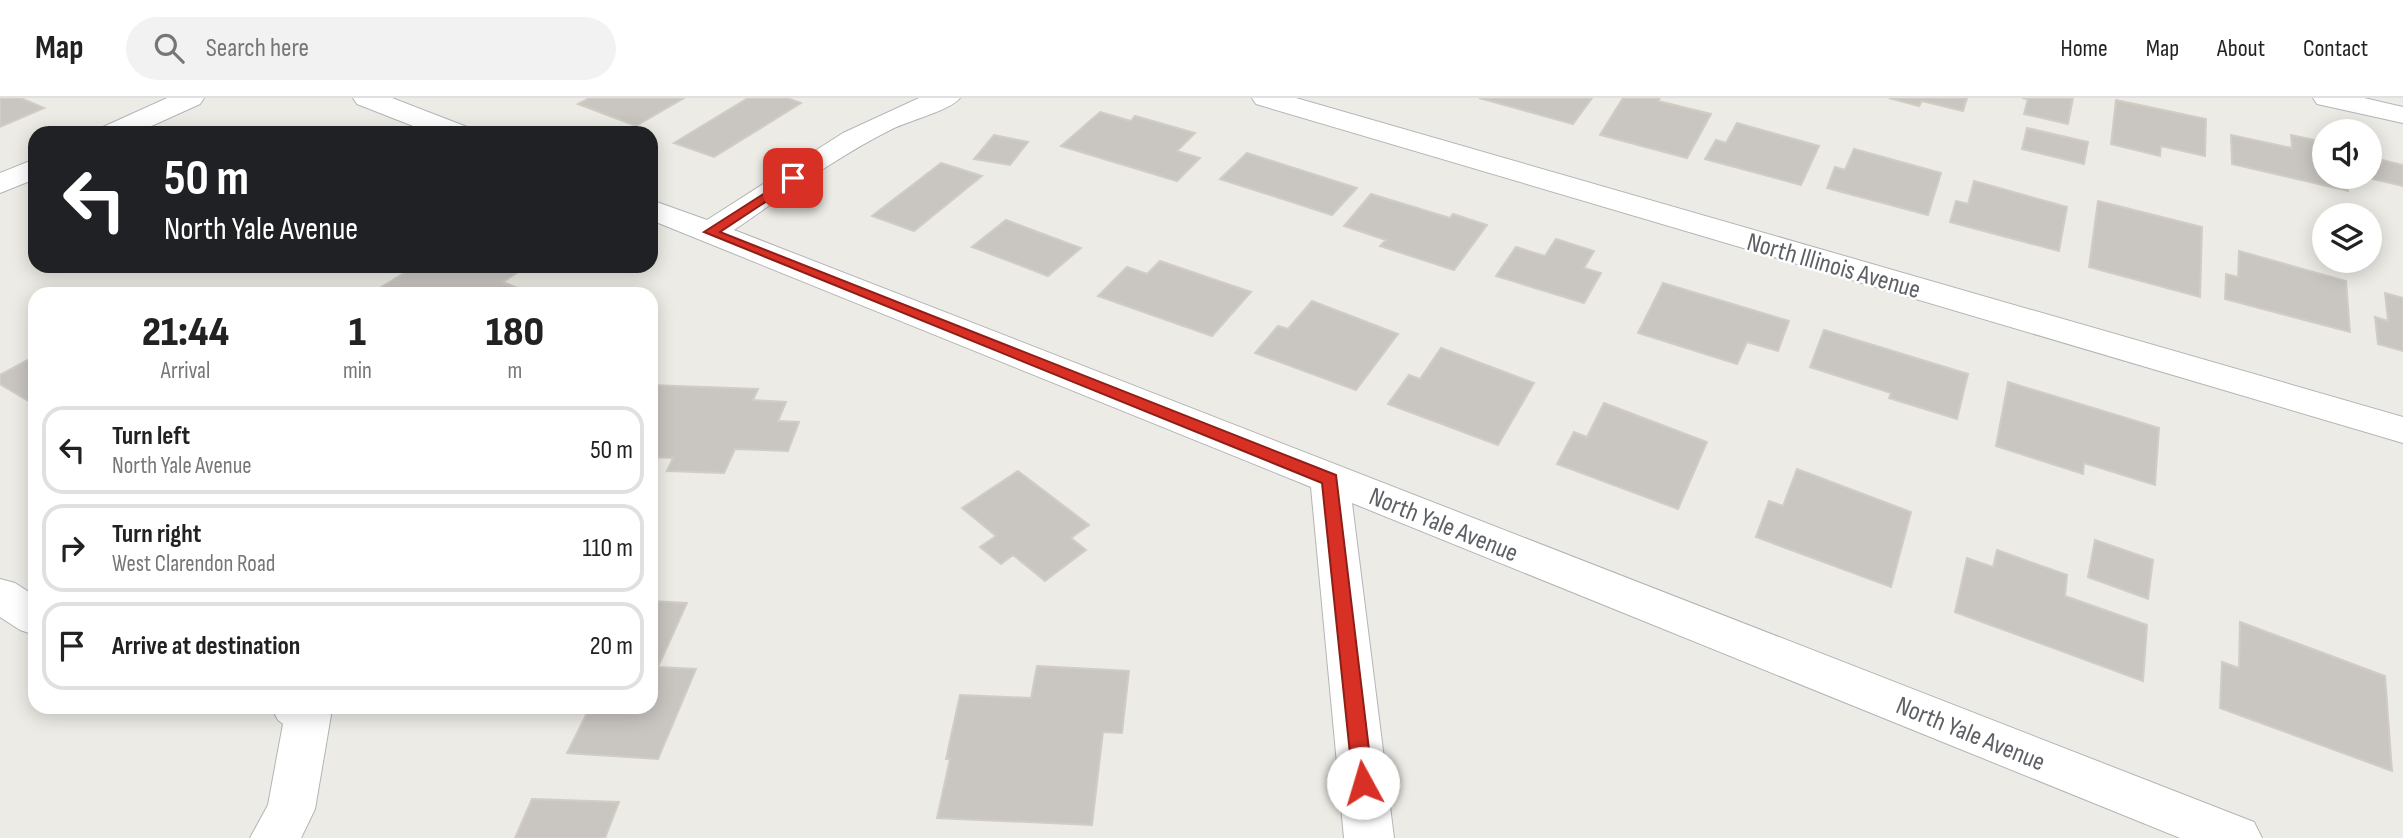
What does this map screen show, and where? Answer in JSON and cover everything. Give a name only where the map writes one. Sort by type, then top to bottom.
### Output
[{"type":"street","points":[[128,126],[190,98]]},
{"type":"street","points":[[367,98],[439,126]]},
{"type":"street","points":[[710,232],[871,128],[914,108],[946,98]]},
{"type":"street","name":"North Illinois Avenue","points":[[1266,98],[2403,430]]},
{"type":"street","points":[[2327,98],[2403,115]]},
{"type":"street","points":[[0,184],[28,171]]},
{"type":"street","name":"North Yale Avenue","points":[[658,212],[2237,838]]},
{"type":"street","points":[[1330,479],[1369,838]]},
{"type":"street","points":[[0,595],[28,613]]},
{"type":"street","points":[[275,838],[291,810],[306,714]]},
{"type":"building","points":[[0,98],[21,98],[44,108],[0,127]]},
{"type":"building","points":[[589,98],[684,98],[636,126],[578,104]]},
{"type":"building","points":[[748,98],[787,98],[801,103],[714,157],[674,143]]},
{"type":"building","points":[[1479,98],[1592,98],[1573,124]]},
{"type":"building","points":[[1623,98],[1660,98],[1658,101],[1711,114],[1687,158],[1600,135]]},
{"type":"building","points":[[1889,98],[1967,98],[1963,111],[1922,101],[1919,106]]},
{"type":"building","points":[[2022,98],[2073,98],[2068,124],[2024,114],[2028,99]]},
{"type":"building","points":[[2116,100],[2206,119],[2205,156],[2161,146],[2160,156],[2111,144]]},
{"type":"building","points":[[1100,112],[1131,121],[1135,116],[1195,133],[1177,151],[1200,158],[1177,181],[1061,146]]},
{"type":"building","points":[[1737,123],[1819,146],[1801,185],[1705,159],[1716,140],[1726,143]]},
{"type":"building","points":[[2027,128],[2088,142],[2084,164],[2022,149]]},
{"type":"building","points":[[994,135],[1028,142],[1010,165],[974,159]]},
{"type":"building","points":[[2231,135],[2292,148],[2291,135],[2312,139],[2312,183],[2232,164]]},
{"type":"building","points":[[1854,149],[1941,173],[1928,215],[1827,188],[1835,167],[1845,170]]},
{"type":"building","points":[[1247,153],[1357,188],[1332,215],[1220,179]]},
{"type":"building","points":[[2382,160],[2403,165],[2403,186],[2382,181]]},
{"type":"building","points":[[941,163],[982,176],[914,231],[872,216]]},
{"type":"building","points":[[1974,181],[2067,207],[2059,251],[1950,222],[1956,201],[1968,204]]},
{"type":"building","points":[[1371,194],[1450,218],[1453,214],[1487,225],[1454,270],[1380,246],[1386,240],[1344,226]]},
{"type":"building","points":[[2098,201],[2202,227],[2200,297],[2089,267]]},
{"type":"building","points":[[1006,220],[1081,248],[1048,276],[972,247]]},
{"type":"building","points":[[1556,239],[1594,251],[1584,268],[1601,273],[1584,303],[1496,276],[1516,247],[1545,256]]},
{"type":"building","points":[[2239,251],[2346,281],[2350,332],[2225,299],[2226,274],[2238,277]]},
{"type":"building","points":[[1160,261],[1251,292],[1212,336],[1098,296],[1127,267],[1147,274]]},
{"type":"building","points":[[404,273],[516,273],[503,282],[516,287],[382,287]]},
{"type":"building","points":[[1663,283],[1789,321],[1778,351],[1747,342],[1737,364],[1638,333]]},
{"type":"building","points":[[2385,293],[2403,298],[2403,351],[2378,344],[2375,317],[2388,321]]},
{"type":"building","points":[[1312,301],[1398,334],[1356,390],[1255,353],[1278,326],[1288,329]]},
{"type":"building","points":[[1824,330],[1968,374],[1957,419],[1889,398],[1891,393],[1810,367]]},
{"type":"building","points":[[1441,348],[1534,383],[1498,445],[1388,404],[1409,375],[1420,379]]},
{"type":"building","points":[[28,360],[28,401],[0,384],[0,375]]},
{"type":"building","points":[[2008,382],[2159,428],[2155,485],[2084,463],[2083,474],[1996,446]]},
{"type":"building","points":[[658,385],[758,389],[753,400],[786,402],[778,421],[799,422],[788,451],[735,449],[724,473],[667,471],[673,458],[658,457]]},
{"type":"building","points":[[1604,403],[1707,442],[1678,509],[1557,464],[1574,432],[1587,437]]},
{"type":"building","points":[[1797,469],[1911,512],[1891,587],[1756,537],[1769,501],[1783,506]]},
{"type":"building","points":[[1018,471],[1089,525],[1071,538],[1086,550],[1045,581],[1013,555],[1001,564],[980,547],[996,536],[962,508]]},
{"type":"building","points":[[2095,540],[2153,560],[2148,599],[2088,577]]},
{"type":"building","points":[[1997,550],[2067,575],[2065,596],[2147,625],[2143,681],[1955,612],[1967,558],[1993,567]]},
{"type":"building","points":[[658,601],[687,603],[658,667]]},
{"type":"building","points":[[2240,622],[2385,676],[2392,771],[2220,708],[2222,662],[2239,668]]},
{"type":"building","points":[[1037,666],[1129,671],[1122,733],[1103,732],[1092,825],[937,818],[960,695],[1031,698]]},
{"type":"building","points":[[658,667],[696,669],[658,759],[567,753],[586,714],[658,714]]},
{"type":"building","points":[[532,799],[619,802],[605,838],[515,838]]},
{"type":"route","points":[[793,178],[710,232],[1330,479],[1363,783]]}]
